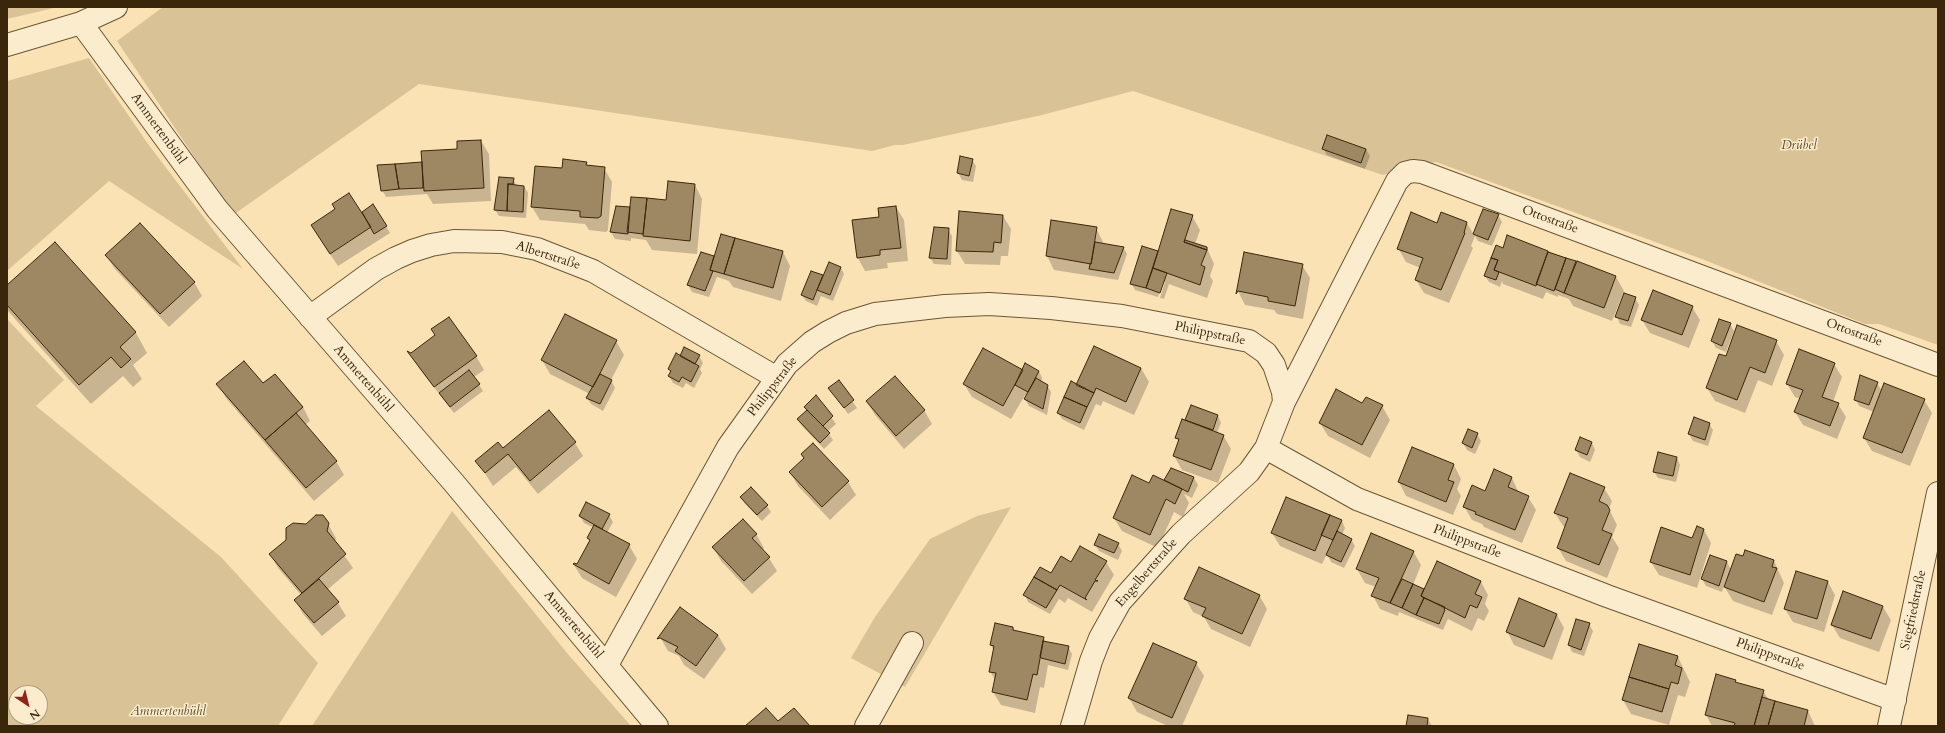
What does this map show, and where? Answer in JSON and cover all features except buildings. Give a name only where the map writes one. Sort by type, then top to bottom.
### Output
[{"type":"street","points":[[7,45],[81,23],[116,7]]},
{"type":"street","name":"Ammertenbühl","points":[[81,23],[217,209],[449,477],[657,726]]},
{"type":"street","name":"Ottostraße","points":[[1284,402],[1397,181],[1405,173],[1412,171],[1430,175],[1938,365]]},
{"type":"street","name":"Albertstraße","points":[[310,317],[376,269],[412,251],[431,245],[454,241],[502,242],[537,249],[593,271],[777,378]]},
{"type":"street","name":"Philippstraße","points":[[607,665],[728,448],[787,364],[812,342],[846,323],[875,314],[904,310],[989,304],[1051,308],[1122,316],[1249,341],[1266,353],[1274,365],[1283,392],[1284,402]]},
{"type":"street","points":[[1266,448],[1284,402]]},
{"type":"street","name":"Philippstraße","points":[[1266,448],[1357,499],[1607,596],[1895,700]]},
{"type":"street","name":"Engelbertstraße","points":[[1072,726],[1091,660],[1100,638],[1120,602],[1181,534],[1249,472],[1266,448]]},
{"type":"street","name":"Siegfriedstraße","points":[[1889,726],[1938,493]]},
{"type":"street","points":[[866,726],[912,643]]},
{"type":"green space","points":[[7,7],[58,7],[7,19]]},
{"type":"green space","name":"Drübel","points":[[163,7],[1938,7],[1938,345],[1879,324],[1865,324],[1702,259],[1436,162],[1383,175],[1133,91],[1042,115],[872,151],[419,84],[233,215],[117,41]]},
{"type":"green space","points":[[89,58],[148,144],[243,269],[109,181],[7,271],[7,81]]},
{"type":"green space","points":[[7,319],[64,380],[36,406],[221,557],[318,663],[278,726],[7,726]]},
{"type":"green space","points":[[1011,507],[905,687],[851,658],[875,617],[930,539],[977,516]]},
{"type":"green space","points":[[452,511],[567,653],[631,726],[312,726]]}]
